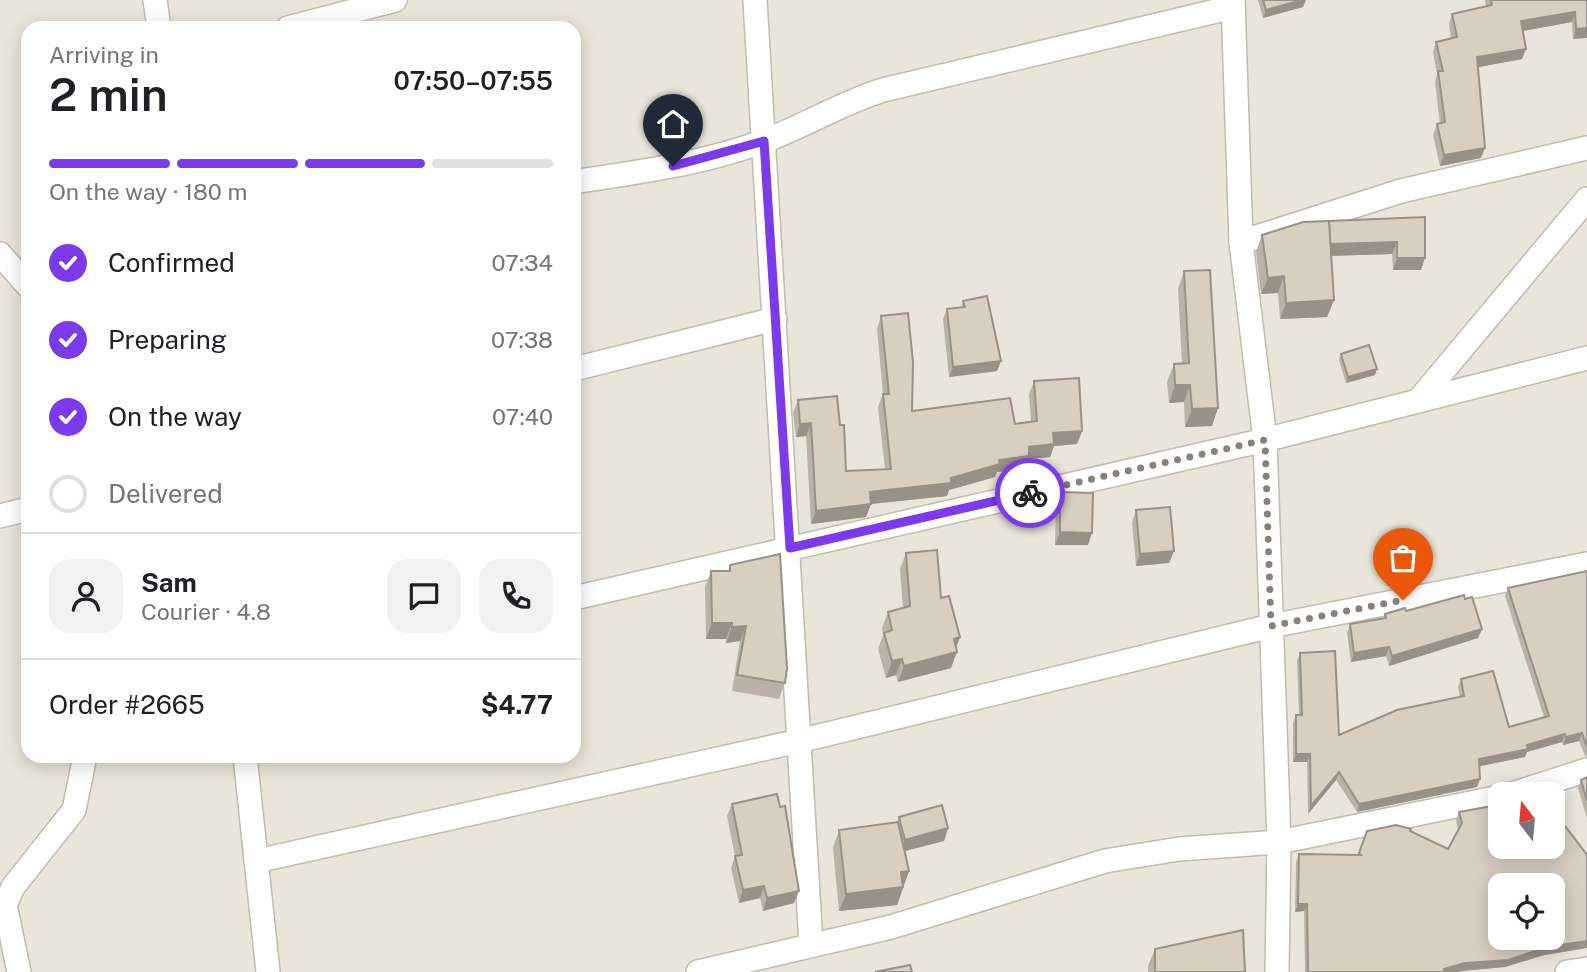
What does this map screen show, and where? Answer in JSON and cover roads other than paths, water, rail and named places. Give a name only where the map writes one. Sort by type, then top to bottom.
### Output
[{"type":"street","points":[[155,0],[158,21]]},
{"type":"street","points":[[315,21],[395,0]]},
{"type":"street","points":[[755,0],[790,548],[811,945]]},
{"type":"street","points":[[581,181],[661,169],[764,141],[848,101],[883,90],[1233,4],[1241,242],[1265,440],[1279,842],[1277,972]]},
{"type":"street","points":[[1241,242],[1401,191],[1587,148]]},
{"type":"street","points":[[1418,401],[1587,199]]},
{"type":"street","points":[[0,254],[21,278]]},
{"type":"street","points":[[581,367],[775,319]]},
{"type":"street","points":[[581,595],[1265,440],[1587,358]]},
{"type":"street","points":[[0,516],[21,511]]},
{"type":"street","points":[[256,862],[799,741],[1271,626],[1587,564]]},
{"type":"street","points":[[19,972],[5,905],[20,878],[66,825],[74,810],[84,763]]},
{"type":"street","points":[[246,763],[268,972]]},
{"type":"street","points":[[1550,782],[1587,770]]},
{"type":"street","points":[[698,972],[891,928],[1105,861],[1179,849],[1279,842],[1488,799]]},
{"type":"street","points":[[1567,972],[1587,969]]}]
